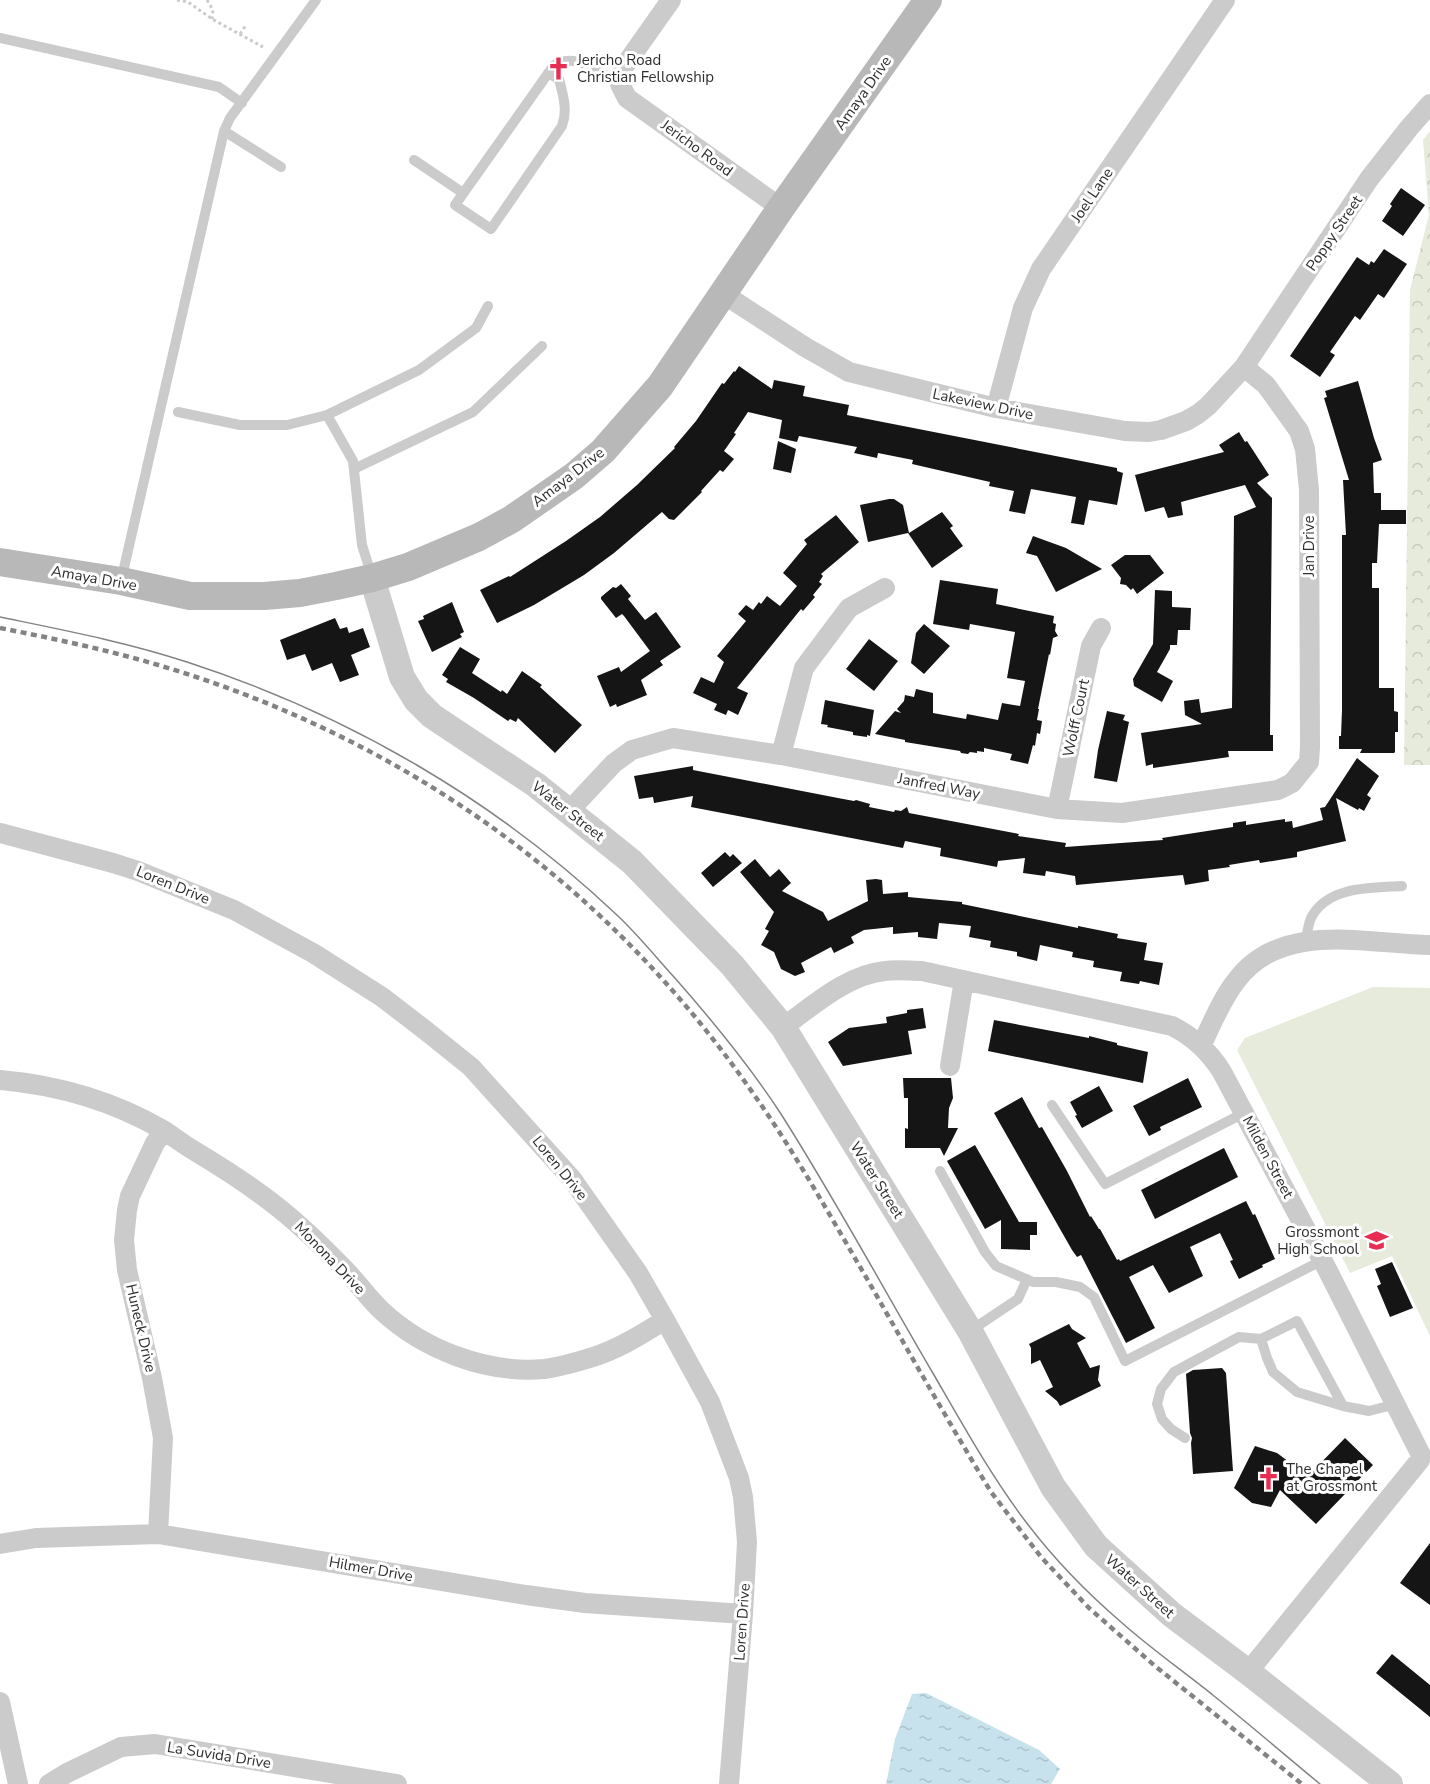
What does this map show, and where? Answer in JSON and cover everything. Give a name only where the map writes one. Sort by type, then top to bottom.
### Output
[{"type":"main road","name":"Amaya Drive","points":[[0,562],[121,581],[190,596],[227,597],[300,593],[372,578],[435,557],[479,537],[528,509],[574,476],[603,451],[660,386],[781,208],[928,0]]},
{"type":"street","points":[[620,84],[623,68],[671,0]]},
{"type":"street","name":"Joel Lane","points":[[996,408],[1023,309],[1041,270],[1224,0]]},
{"type":"street","name":"Jericho Road","points":[[620,84],[627,98],[781,208]]},
{"type":"street","name":"Poppy Street","points":[[1244,367],[1370,179],[1430,104]]},
{"type":"street","name":"Lakeview Drive","points":[[722,293],[805,348],[849,372],[996,408],[1125,431],[1149,432],[1186,421],[1208,406],[1244,367]]},
{"type":"street","name":"Jan Drive","points":[[1244,367],[1266,385],[1299,431],[1305,449],[1309,490],[1310,747]]},
{"type":"street","name":"Water Street","points":[[372,578],[402,677],[416,700],[432,716],[537,785],[639,870],[732,965],[783,1027],[970,1331],[1053,1487],[1096,1546],[1171,1614],[1390,1784]]},
{"type":"street","points":[[781,755],[804,668],[849,608],[885,588]]},
{"type":"street","name":"Wolff Court","points":[[1057,809],[1091,646],[1101,628]]},
{"type":"street","name":"Janfred Way","points":[[569,811],[614,763],[632,750],[673,738],[781,755],[1057,809],[1122,813],[1278,790],[1292,783],[1309,762],[1310,747]]},
{"type":"street","name":"Loren Drive","points":[[0,833],[113,863],[213,901],[313,953],[404,1013],[471,1067],[573,1179],[638,1273],[665,1320],[710,1402],[739,1478],[747,1542],[729,1784]]},
{"type":"street","points":[[1201,1046],[1236,980],[1270,952],[1290,944],[1306,941],[1331,940],[1430,945]]},
{"type":"street","name":"Milden Street","points":[[783,1027],[840,987],[860,977],[884,971],[922,971],[1172,1026],[1186,1033],[1212,1055],[1323,1260],[1425,1465],[1248,1672]]},
{"type":"street","points":[[950,1066],[964,980]]},
{"type":"street","name":"Monona Drive","points":[[0,1080],[43,1086],[81,1095],[122,1110],[164,1131],[234,1174],[279,1208],[325,1248],[381,1311],[416,1336],[450,1353],[498,1366],[545,1369],[594,1357],[616,1348],[665,1320]]},
{"type":"street","name":"Huneck Drive","points":[[158,1534],[163,1438],[152,1378],[127,1270],[124,1240],[130,1196],[155,1143],[164,1131]]},
{"type":"street","name":"Hilmer Drive","points":[[0,1544],[36,1538],[158,1534],[526,1595],[585,1603],[743,1614]]},
{"type":"street","points":[[0,1702],[18,1784]]},
{"type":"street","name":"La Suvida Drive","points":[[49,1784],[121,1747],[155,1744],[396,1784]]},
{"type":"lane","points":[[121,581],[224,131],[230,118],[316,0]]},
{"type":"lane","points":[[0,38],[219,87],[242,103]]},
{"type":"lane","points":[[549,73],[559,79],[566,117],[491,229],[455,205],[554,65],[560,61],[582,62],[620,84]]},
{"type":"lane","points":[[224,131],[281,167]]},
{"type":"lane","points":[[414,160],[463,194]]},
{"type":"lane","points":[[178,412],[240,425],[287,425],[327,416],[419,370],[476,328],[488,306]]},
{"type":"lane","points":[[354,469],[473,412],[542,346]]},
{"type":"lane","points":[[327,416],[353,461],[362,545],[372,578]]},
{"type":"lane","points":[[1306,941],[1310,920],[1319,905],[1354,890],[1402,886]]},
{"type":"lane","points":[[1052,1105],[1106,1184],[1244,1113]]},
{"type":"lane","points":[[940,1172],[985,1252],[996,1266],[1033,1281],[1069,1284],[1088,1291],[1094,1297],[1125,1361],[1323,1260]]},
{"type":"lane","points":[[970,1331],[1018,1299],[1027,1279]]},
{"type":"lane","points":[[1185,1438],[1171,1430],[1162,1419],[1158,1404],[1161,1389],[1174,1372],[1239,1337],[1261,1339],[1297,1321],[1343,1406]]},
{"type":"lane","points":[[1261,1339],[1274,1372],[1297,1392],[1369,1411],[1396,1404]]},
{"type":"path","points":[[177,0],[188,2],[212,19],[263,47]]},
{"type":"path","points":[[207,0],[213,10],[212,19]]},
{"type":"path","points":[[240,34],[246,25]]},
{"type":"green space","points":[[1430,131],[1430,765],[1404,765],[1410,290],[1429,215],[1423,140]]},
{"type":"green space","name":"Grossmont High School","points":[[1373,987],[1430,988],[1430,1336],[1392,1256],[1350,1273],[1237,1050],[1245,1038]]},
{"type":"water","points":[[926,1693],[1039,1750],[1060,1769],[1051,1784],[886,1784],[895,1739],[912,1694]]},
{"type":"building","points":[[1401,188],[1425,205],[1403,236],[1382,221]]},
{"type":"building","points":[[1384,249],[1407,264],[1384,298],[1378,294],[1360,320],[1355,316],[1330,352],[1335,355],[1320,377],[1290,356],[1357,257],[1369,265],[1371,261],[1374,263]]},
{"type":"building","points":[[739,366],[772,389],[774,380],[805,386],[803,396],[849,405],[847,415],[1117,468],[1117,471],[1123,473],[1117,505],[1089,500],[1084,525],[1071,523],[1076,497],[1031,489],[1025,514],[1009,511],[1014,491],[989,486],[990,482],[912,464],[913,460],[878,453],[877,458],[854,453],[857,447],[799,436],[797,442],[779,438],[782,420],[748,412],[724,451],[734,459],[723,472],[720,470],[674,520],[669,519],[662,512],[584,575],[534,605],[497,623],[480,590],[510,577],[566,541],[600,517],[637,485],[675,448],[722,383],[724,384]]},
{"type":"building","points":[[1358,381],[1382,460],[1373,463],[1374,493],[1381,493],[1381,510],[1406,510],[1406,524],[1379,524],[1377,563],[1372,563],[1372,588],[1379,588],[1379,688],[1394,688],[1394,711],[1398,712],[1398,732],[1395,732],[1394,753],[1360,753],[1362,749],[1339,749],[1342,710],[1342,535],[1346,535],[1343,480],[1349,480],[1324,398],[1327,397],[1325,391]]},
{"type":"building","points":[[1239,432],[1269,475],[1257,483],[1272,498],[1270,735],[1273,735],[1273,751],[1228,751],[1229,757],[1153,768],[1153,764],[1146,766],[1141,733],[1202,724],[1185,715],[1184,701],[1199,699],[1201,713],[1232,708],[1234,516],[1256,507],[1245,485],[1181,502],[1183,515],[1168,518],[1164,507],[1145,512],[1135,475],[1224,452],[1219,445]]},
{"type":"building","points":[[778,441],[796,449],[791,473],[773,469]]},
{"type":"building","points":[[894,499],[903,505],[909,533],[942,512],[953,526],[950,528],[963,546],[932,568],[908,533],[868,542],[860,505]]},
{"type":"building","points":[[836,515],[859,542],[821,574],[823,576],[819,582],[822,584],[813,595],[815,597],[803,611],[801,609],[737,688],[748,693],[738,715],[728,710],[726,715],[714,710],[717,704],[693,693],[701,677],[714,683],[724,662],[717,656],[746,621],[738,614],[746,605],[753,610],[767,596],[780,606],[797,586],[783,573],[807,544],[804,540]]},
{"type":"building","points":[[1033,536],[1066,548],[1102,569],[1056,592],[1037,556],[1026,553]]},
{"type":"building","points":[[1125,555],[1150,555],[1164,573],[1137,594],[1133,588],[1131,590],[1126,585],[1120,584],[1121,578],[1111,565]]},
{"type":"building","points":[[940,580],[998,589],[996,604],[1054,616],[1053,623],[1056,624],[1055,631],[1058,636],[1053,638],[1038,709],[1037,720],[1042,721],[1040,734],[1037,733],[1028,764],[1010,760],[1012,754],[984,748],[984,752],[977,751],[977,753],[968,754],[875,734],[895,711],[901,713],[897,709],[904,701],[905,695],[914,697],[916,689],[933,693],[933,713],[966,719],[967,714],[998,720],[1002,703],[1020,706],[1025,681],[1007,678],[1015,632],[970,624],[969,630],[933,624]]},
{"type":"building","points":[[621,584],[631,596],[628,599],[645,620],[656,612],[681,647],[660,661],[663,665],[641,680],[647,695],[617,707],[616,704],[610,707],[597,676],[619,667],[621,672],[650,651],[624,616],[622,614],[616,618],[601,599],[613,587],[616,588]]},
{"type":"building","points":[[1155,590],[1172,591],[1172,607],[1191,608],[1190,630],[1178,630],[1177,645],[1170,645],[1157,672],[1173,681],[1162,702],[1134,686],[1133,679],[1153,644]]},
{"type":"building","points":[[452,602],[464,632],[460,634],[462,637],[432,652],[418,621],[424,619],[423,616]]},
{"type":"building","points":[[335,618],[340,629],[347,627],[349,633],[363,628],[370,647],[351,655],[359,675],[340,682],[332,663],[312,671],[305,654],[287,660],[280,640]]},
{"type":"building","points":[[924,624],[950,646],[924,674],[911,663],[916,633]]},
{"type":"building","points":[[869,639],[898,661],[874,691],[846,669]]},
{"type":"building","points":[[460,647],[480,659],[472,673],[501,692],[502,690],[507,694],[522,671],[542,685],[540,687],[582,725],[555,753],[518,718],[516,722],[510,719],[508,721],[446,682],[448,679],[442,675]]},
{"type":"building","points":[[825,700],[874,710],[870,736],[853,735],[853,732],[821,724]]},
{"type":"building","points":[[1107,711],[1125,715],[1123,720],[1129,722],[1117,782],[1094,778]]},
{"type":"building","points":[[1357,758],[1379,776],[1367,795],[1371,798],[1364,811],[1336,798],[1346,841],[1297,852],[1297,857],[1260,863],[1259,860],[1208,870],[1209,881],[1185,885],[1183,875],[1076,885],[1075,876],[1046,871],[1045,876],[1023,873],[1025,858],[998,861],[997,867],[940,856],[941,848],[905,841],[903,848],[691,807],[693,796],[654,803],[653,797],[639,799],[634,776],[693,766],[693,770],[856,800],[870,804],[869,807],[894,812],[907,807],[909,813],[1019,834],[1018,836],[1066,843],[1065,847],[1163,840],[1162,838],[1233,827],[1233,823],[1246,821],[1246,825],[1285,819],[1285,822],[1292,821],[1293,828],[1323,820],[1320,808],[1325,807]]},
{"type":"building","points":[[725,852],[730,857],[733,854],[742,863],[713,887],[701,873]]},
{"type":"building","points":[[755,859],[770,877],[779,869],[791,883],[782,891],[823,912],[828,921],[868,901],[866,880],[882,880],[883,894],[908,892],[908,897],[962,902],[962,904],[1078,928],[1078,926],[1118,934],[1117,938],[1147,943],[1144,960],[1163,963],[1159,985],[1140,981],[1139,984],[1120,981],[1122,972],[1093,967],[1094,961],[1072,957],[1073,952],[1040,945],[1037,961],[1017,956],[1017,952],[990,947],[991,941],[969,937],[971,926],[939,923],[937,939],[918,937],[918,932],[893,934],[893,927],[864,930],[851,937],[854,943],[834,953],[831,947],[801,963],[805,972],[795,976],[781,969],[774,952],[761,945],[769,931],[765,929],[774,912],[740,872]]},
{"type":"building","points":[[923,1008],[926,1028],[908,1031],[912,1054],[843,1066],[828,1042],[849,1028],[887,1023],[886,1017],[907,1013],[907,1010]]},
{"type":"building","points":[[994,1020],[1089,1038],[1089,1036],[1148,1052],[1143,1083],[988,1051]]},
{"type":"building","points":[[903,1078],[951,1078],[953,1098],[949,1108],[948,1128],[958,1128],[944,1156],[940,1148],[905,1148],[905,1128],[908,1129],[908,1098],[904,1098]]},
{"type":"building","points":[[1188,1078],[1202,1107],[1160,1127],[1161,1130],[1149,1136],[1133,1106]]},
{"type":"building","points":[[1099,1086],[1113,1111],[1082,1128],[1070,1102]]},
{"type":"building","points":[[1022,1097],[1039,1128],[1042,1127],[1090,1217],[1100,1229],[1117,1260],[1120,1261],[1246,1201],[1253,1215],[1255,1214],[1275,1259],[1239,1279],[1220,1233],[1190,1247],[1203,1276],[1169,1293],[1153,1265],[1129,1277],[1155,1328],[1126,1343],[1081,1255],[1077,1257],[1072,1250],[994,1113]]},
{"type":"building","points":[[975,1145],[1019,1222],[1037,1222],[1037,1235],[1030,1235],[1030,1250],[1001,1249],[1001,1220],[985,1229],[947,1161]]},
{"type":"building","points":[[1224,1148],[1238,1177],[1155,1219],[1141,1190]]},
{"type":"building","points":[[1392,1262],[1413,1308],[1390,1317],[1377,1286],[1381,1284],[1375,1269]]},
{"type":"building","points":[[1069,1324],[1072,1329],[1086,1338],[1077,1343],[1090,1368],[1100,1365],[1098,1380],[1101,1386],[1060,1406],[1045,1391],[1053,1387],[1040,1360],[1031,1364],[1029,1344]]},
{"type":"building","points":[[1222,1368],[1226,1373],[1233,1471],[1193,1474],[1186,1374],[1193,1370]]},
{"type":"building","points":[[1345,1438],[1373,1465],[1316,1524],[1280,1490],[1271,1507],[1252,1503],[1234,1488],[1255,1446],[1277,1453],[1308,1476]]},
{"type":"building","points":[[1430,1543],[1430,1605],[1400,1583]]},
{"type":"building","points":[[1392,1654],[1430,1685],[1430,1717],[1376,1673]]},
{"type":"tram line","points":[[0,617],[141,648],[246,683],[305,707],[417,765],[470,798],[571,874],[618,916],[688,993],[743,1060],[769,1096],[821,1178],[978,1450],[1013,1505],[1037,1536],[1071,1575],[1121,1622],[1320,1784]]},
{"type":"railway","points":[[0,628],[136,659],[181,672],[267,703],[349,741],[427,784],[500,833],[570,889],[635,950],[695,1016],[750,1089],[810,1182],[991,1492],[1041,1557],[1089,1608],[1155,1666],[1302,1784]]},
{"type":"place","name":"Jericho Road Christian Fellowship","points":[[559,69]]},
{"type":"place","name":"Grossmont High School","points":[[1377,1241]]},
{"type":"place","name":"The Chapel at Grossmont","points":[[1268,1478]]}]
